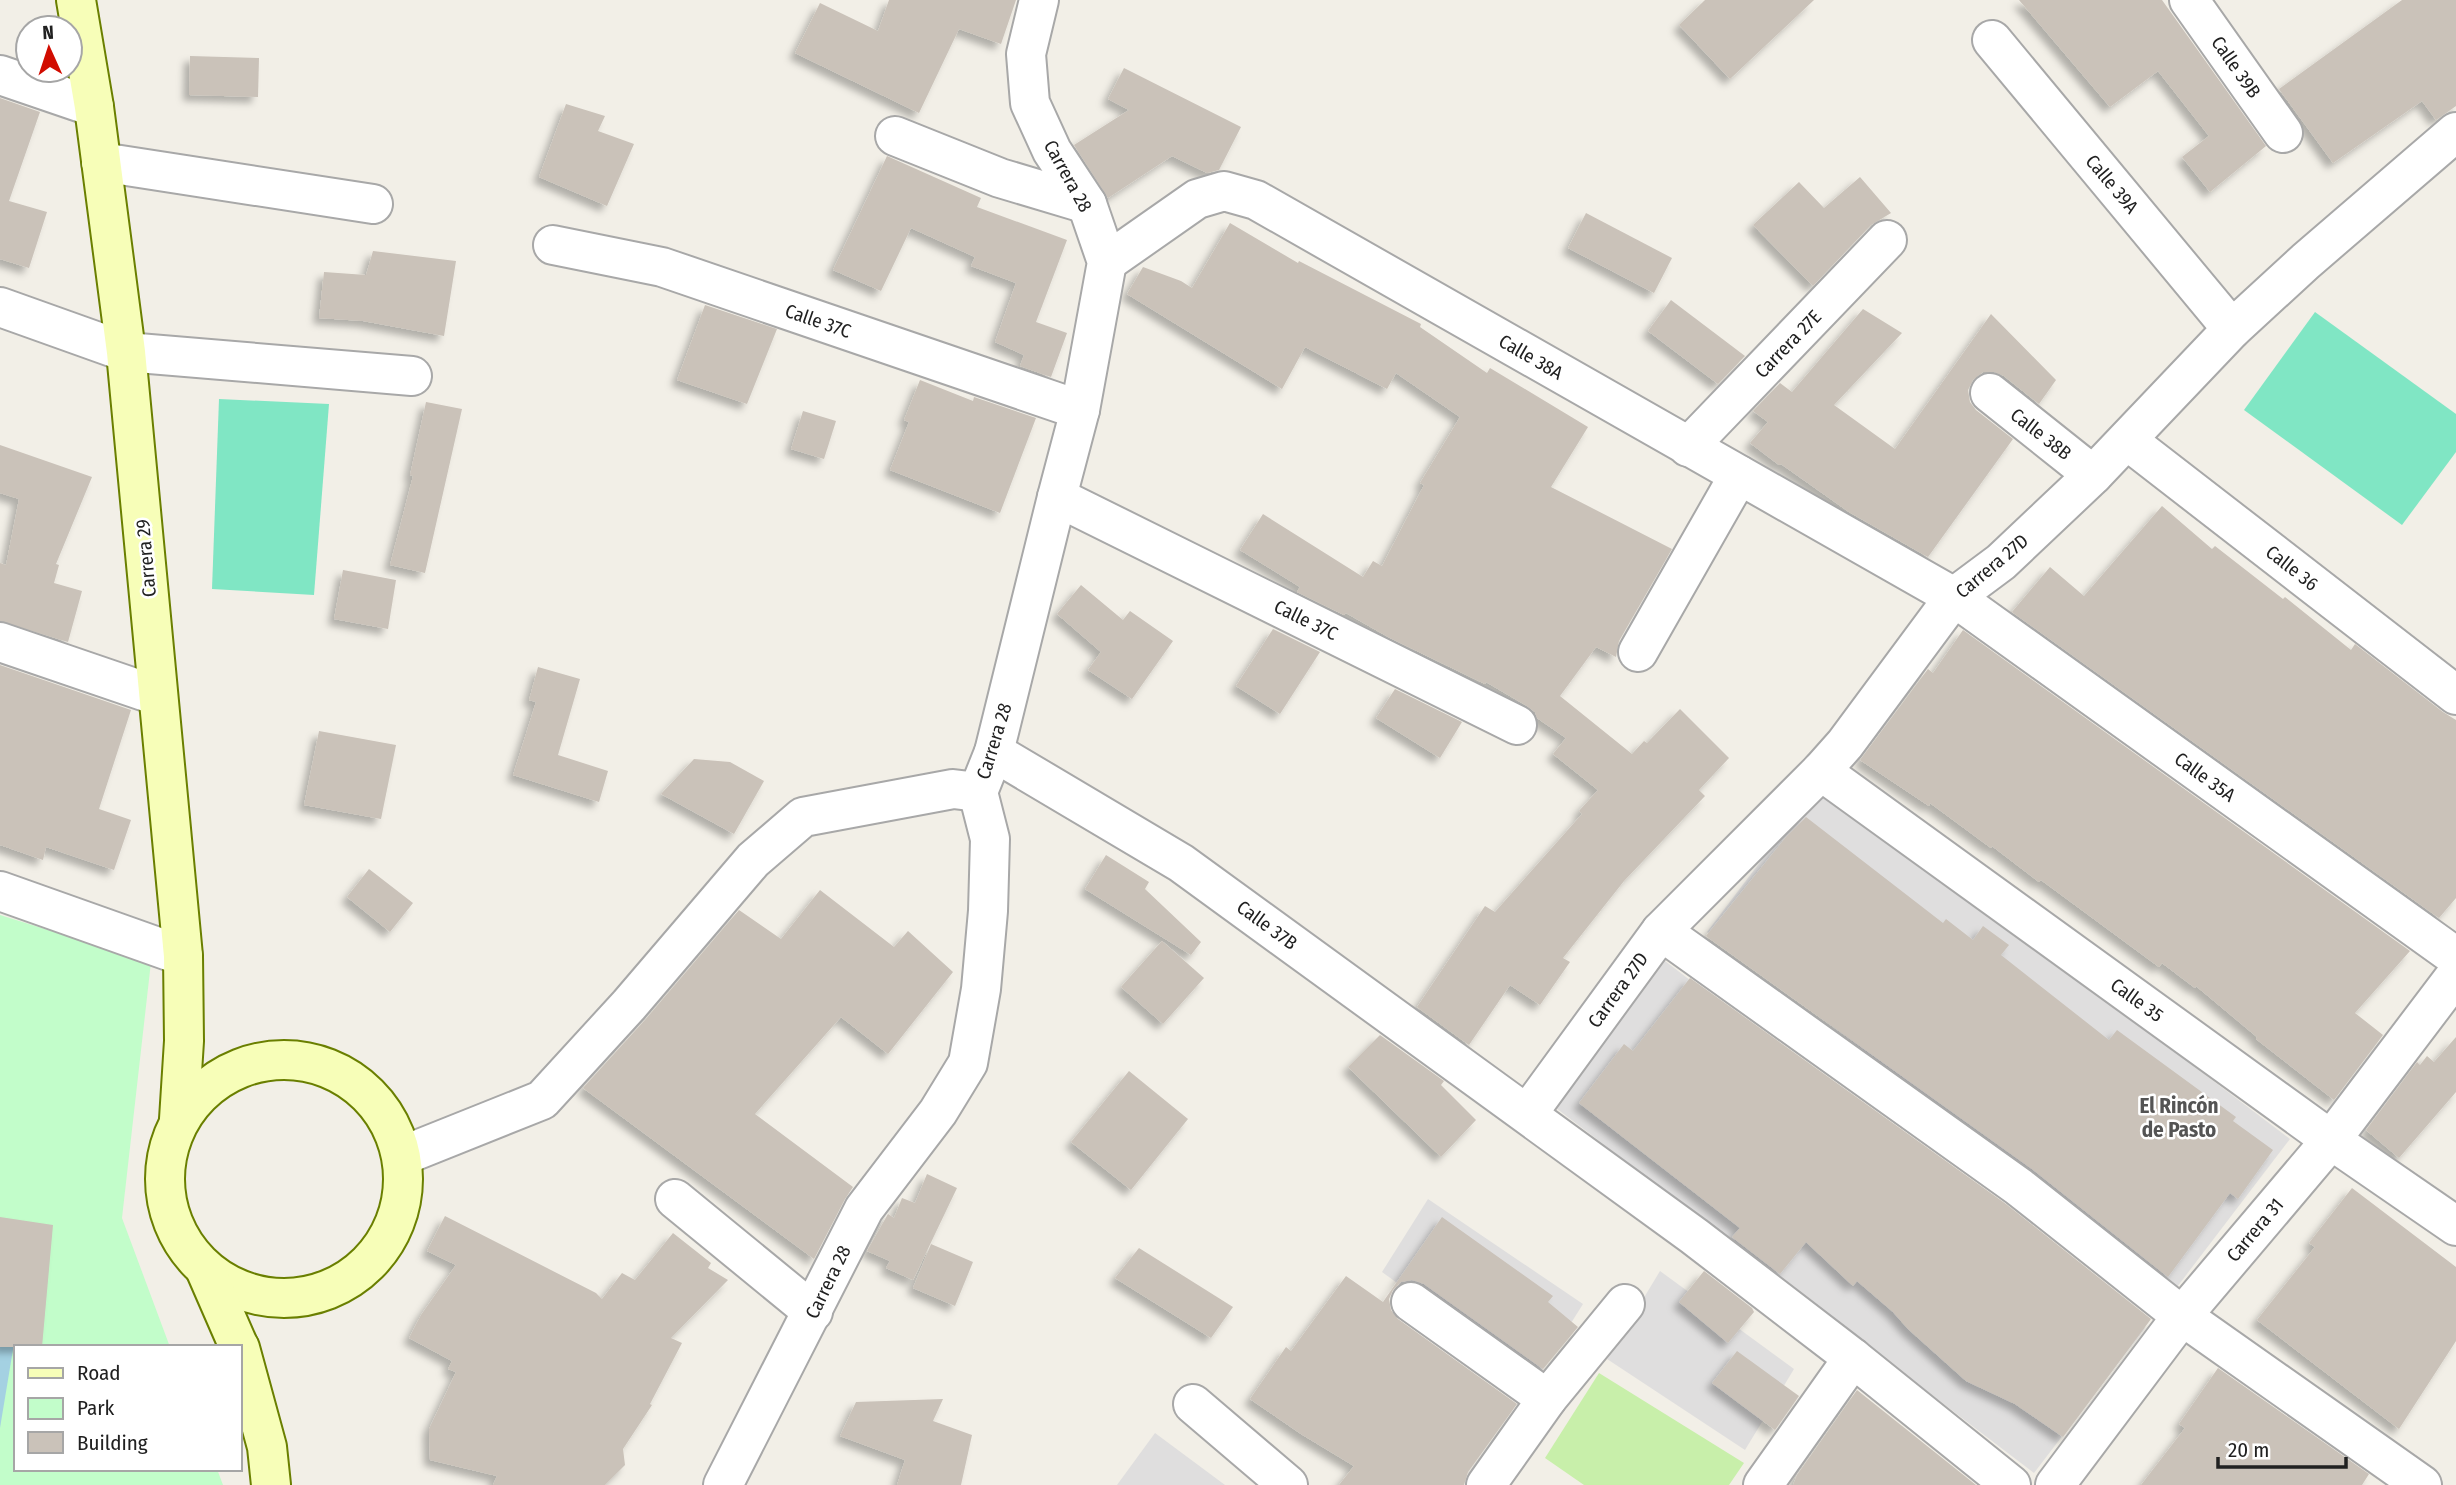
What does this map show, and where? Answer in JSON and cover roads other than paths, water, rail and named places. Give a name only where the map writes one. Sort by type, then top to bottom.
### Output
[{"type":"street","name":"Carrera 29","points":[[76,0],[94,107],[111,164]]},
{"type":"street","name":"Carrera 29","points":[[96,0],[111,164],[201,955],[201,1031],[206,1088]]},
{"type":"street","name":"Carrera 28","points":[[723,1485],[864,1209],[938,1112],[968,1063],[981,989],[988,911],[990,839],[978,792],[995,752],[1080,410],[1107,261],[1087,204],[1052,150],[1030,103],[1027,54],[1039,0]]},
{"type":"street","name":"Calle 39B","points":[[2189,0],[2283,133]]},
{"type":"street","name":"Calle 39A","points":[[1992,40],[2232,329]]},
{"type":"street","points":[[0,75],[94,107]]},
{"type":"street","name":"Carrera 27D","points":[[1528,1113],[1661,931],[1845,744],[1954,597],[2001,562],[2093,475],[2232,329],[2306,261],[2456,132]]},
{"type":"street","points":[[895,136],[1000,178],[1087,204]]},
{"type":"street","points":[[111,164],[373,204]]},
{"type":"street","name":"Calle 38A","points":[[1107,261],[1197,199],[1224,191],[1256,200],[1954,597]]},
{"type":"street","name":"Carrera 27E","points":[[1688,447],[1887,240]]},
{"type":"street","name":"Calle 37C","points":[[553,245],[662,267],[1080,410]]},
{"type":"street","points":[[0,307],[134,353],[412,376]]},
{"type":"street","name":"Carrera 29","points":[[134,353],[159,695],[183,956],[184,1041],[179,1119]]},
{"type":"street","name":"Calle 38B","points":[[1990,393],[2093,475]]},
{"type":"street","name":"Calle 36","points":[[2128,440],[2456,695]]},
{"type":"street","points":[[1638,652],[1739,475]]},
{"type":"street","name":"Calle 37C","points":[[1057,497],[1517,725]]},
{"type":"street","name":"Calle 35A","points":[[1954,597],[2456,957]]},
{"type":"street","points":[[0,642],[159,695]]},
{"type":"street","points":[[2404,654],[2456,661]]},
{"type":"street","name":"Calle 37B","points":[[995,752],[1181,863],[1528,1113],[1694,1236],[2011,1485]]},
{"type":"street","name":"Calle 35","points":[[1821,771],[2331,1140],[2456,1226]]},
{"type":"street","points":[[402,1156],[542,1100],[629,1005],[753,860],[803,817],[953,789],[978,792]]},
{"type":"street","points":[[0,891],[183,956]]},
{"type":"street","points":[[1661,931],[2018,1187],[2182,1316],[2422,1485]]},
{"type":"street","name":"Carrera 31","points":[[2055,1485],[2182,1316],[2331,1140],[2456,975]]},
{"type":"street","points":[[205,1269],[241,1290],[282,1298],[323,1292],[360,1271],[388,1238],[403,1198],[402,1156],[387,1118],[360,1087],[324,1066],[283,1059],[242,1067],[206,1088],[179,1119],[165,1158],[165,1199],[179,1238],[205,1269],[238,1345]]},
{"type":"street","points":[[675,1199],[813,1312]]},
{"type":"street","points":[[1411,1301],[1547,1399]]},
{"type":"street","points":[[1486,1485],[1547,1399],[1625,1304]]},
{"type":"street","points":[[242,1359],[267,1447],[271,1485]]},
{"type":"street","points":[[1763,1485],[1853,1359]]},
{"type":"street","points":[[1193,1404],[1288,1485]]},
{"type":"water","points":[[0,1230],[32,1235],[0,1428]]},
{"type":"district","name":"El Rincón de Pasto","points":[[2179,1118]]}]
